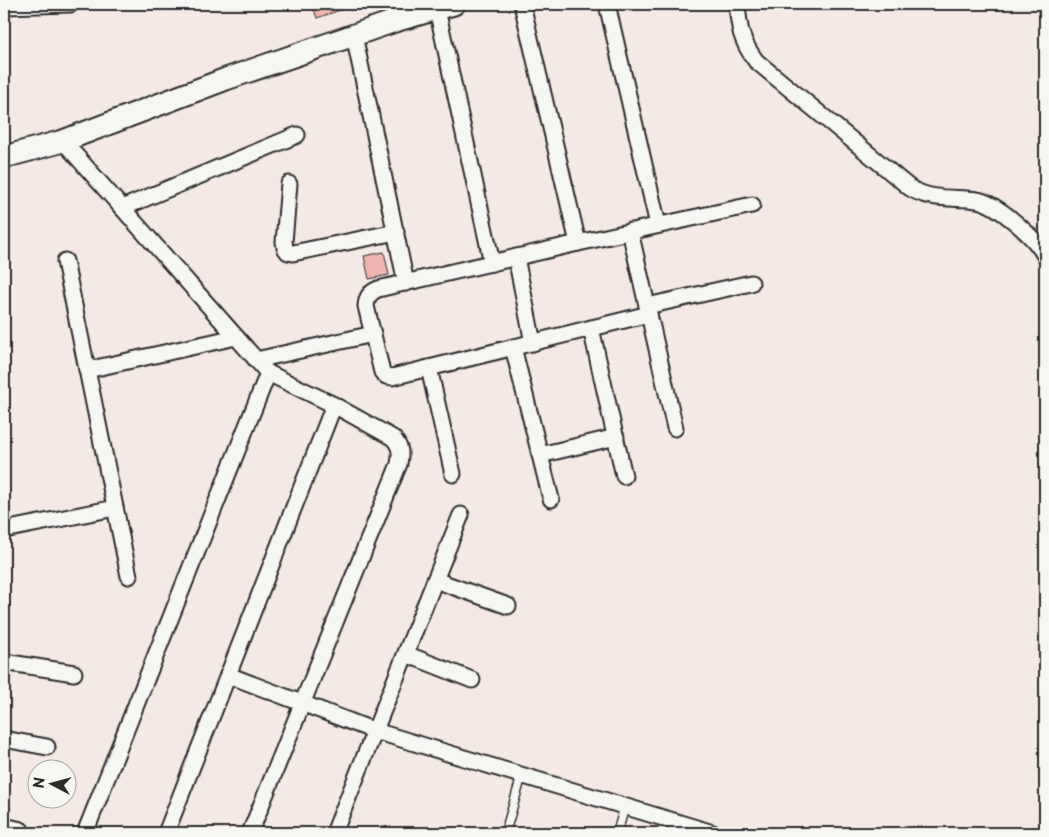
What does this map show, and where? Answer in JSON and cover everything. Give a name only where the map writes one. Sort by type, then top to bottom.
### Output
[{"type":"street","points":[[4,6],[71,4]]},
{"type":"street","points":[[522,4],[578,243]]},
{"type":"street","points":[[607,4],[658,225]]},
{"type":"street","points":[[737,4],[741,38],[756,62],[910,188],[919,194],[930,197],[979,200],[990,204],[1032,238],[1045,256]]},
{"type":"street","points":[[4,156],[63,141],[226,79],[445,6],[492,263]]},
{"type":"street","points":[[354,35],[406,283]]},
{"type":"street","points":[[122,208],[297,135]]},
{"type":"street","points":[[63,141],[268,373],[334,405],[393,438],[399,444],[401,453],[399,464],[250,833]]},
{"type":"street","points":[[289,184],[284,242],[288,252],[396,232]]},
{"type":"street","points":[[751,283],[648,310],[591,328],[392,377],[386,376],[382,372],[366,306],[367,298],[371,292],[516,257],[752,205]]},
{"type":"street","points":[[630,231],[675,428]]},
{"type":"street","points":[[516,257],[533,343]]},
{"type":"street","points":[[65,261],[129,576]]},
{"type":"street","points":[[591,328],[624,476]]},
{"type":"street","points":[[256,360],[373,334]]},
{"type":"street","points":[[87,370],[236,337]]},
{"type":"street","points":[[513,347],[551,498]]},
{"type":"street","points":[[429,368],[454,474]]},
{"type":"street","points":[[86,833],[268,373]]},
{"type":"street","points":[[166,833],[334,405]]},
{"type":"street","points":[[540,455],[616,437]]},
{"type":"street","points":[[4,530],[115,508]]},
{"type":"street","points":[[334,833],[461,515]]},
{"type":"street","points":[[435,580],[508,606]]},
{"type":"street","points":[[406,654],[472,680]]},
{"type":"street","points":[[4,662],[74,673]]},
{"type":"street","points":[[228,675],[375,731],[713,833]]},
{"type":"street","points":[[4,739],[47,747]]},
{"type":"street","points":[[4,826],[20,830]]},
{"type":"lane","points":[[505,833],[522,775]]},
{"type":"lane","points":[[617,833],[625,806]]},
{"type":"building","points":[[312,4],[354,4],[355,5],[317,18]]},
{"type":"building","points":[[384,252],[389,275],[369,279],[364,256]]}]
